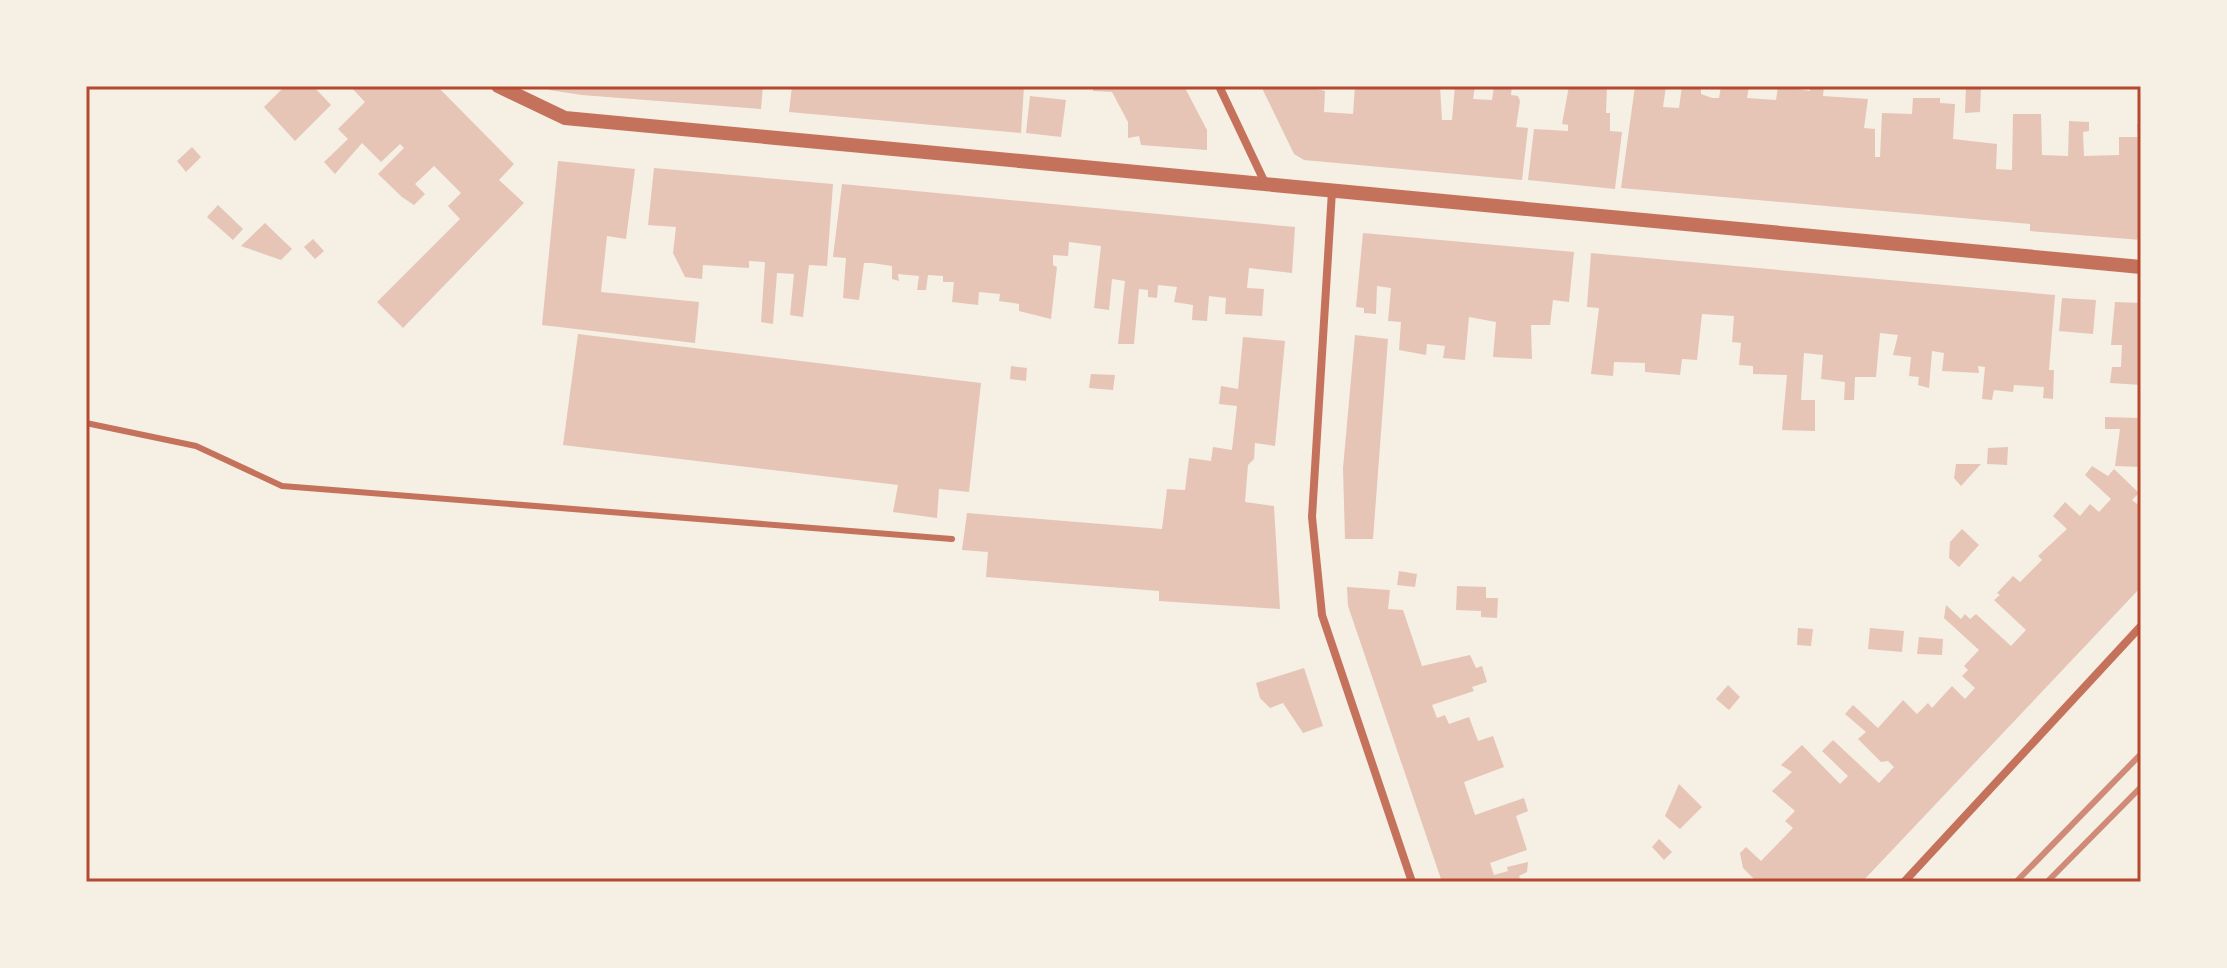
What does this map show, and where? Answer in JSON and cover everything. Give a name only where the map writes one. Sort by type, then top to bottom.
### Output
[{"type":"street","points":[[498,86],[565,118],[2141,267]]},
{"type":"street","points":[[1219,86],[1266,185]]},
{"type":"street","points":[[1332,191],[1312,517],[1322,615],[1412,882]]},
{"type":"street","points":[[1904,882],[2141,626]]},
{"type":"lane","points":[[86,423],[196,446],[282,486],[952,539]]},
{"type":"building","points":[[285,86],[313,86],[331,105],[295,141],[264,107]]},
{"type":"building","points":[[350,86],[437,86],[514,164],[499,180],[524,203],[403,328],[377,302],[460,219],[448,206],[461,193],[434,166],[415,184],[425,194],[414,205],[402,197],[378,174],[404,148],[400,144],[381,162],[362,143],[335,174],[324,162],[348,139],[338,129],[365,102]]},
{"type":"building","points":[[550,86],[763,86],[761,109],[582,95],[549,90]]},
{"type":"building","points":[[792,86],[1024,86],[1021,133],[789,112]]},
{"type":"building","points":[[1093,86],[1184,86],[1207,130],[1207,150],[1141,145],[1139,136],[1128,138],[1128,122],[1112,92],[1093,91]]},
{"type":"building","points":[[1261,86],[1306,86],[1325,91],[1324,112],[1353,114],[1355,86],[1440,86],[1442,120],[1452,120],[1455,86],[1475,86],[1473,99],[1492,100],[1494,86],[1512,86],[1511,95],[1518,96],[1520,101],[1516,127],[1528,128],[1522,180],[1304,160],[1294,154]]},
{"type":"building","points":[[1569,86],[1607,86],[1606,113],[1610,113],[1610,131],[1622,132],[1615,189],[1528,180],[1534,129],[1568,131],[1568,125],[1562,124]]},
{"type":"building","points":[[1635,86],[1666,86],[1663,107],[1679,108],[1682,86],[1701,86],[1701,94],[1719,98],[1721,86],[1749,86],[1747,98],[1776,100],[1778,86],[1797,86],[1797,89],[1810,91],[1810,86],[1824,86],[1823,96],[1868,99],[1864,128],[1875,129],[1875,157],[1880,157],[1882,113],[1912,114],[1913,98],[1940,98],[1940,103],[1955,104],[1953,139],[1997,144],[1996,169],[2012,170],[2013,114],[2041,114],[2042,155],[2068,156],[2069,121],[2089,122],[2089,131],[2083,132],[2084,156],[2119,155],[2119,137],[2138,137],[2137,124],[2141,124],[2141,240],[2030,231],[2030,224],[1621,188]]},
{"type":"building","points":[[1966,86],[1981,86],[1980,112],[1965,113]]},
{"type":"building","points":[[1030,96],[1066,100],[1061,137],[1026,133]]},
{"type":"building","points":[[192,147],[201,157],[186,172],[177,161]]},
{"type":"building","points":[[558,161],[635,169],[626,239],[607,236],[601,292],[699,302],[695,343],[542,325]]},
{"type":"building","points":[[654,168],[833,184],[827,266],[809,265],[803,317],[790,315],[794,274],[777,273],[773,324],[761,322],[765,262],[749,261],[749,268],[703,265],[702,279],[685,277],[673,253],[676,227],[648,225]]},
{"type":"building","points":[[842,184],[1295,227],[1292,273],[1249,268],[1247,288],[1264,289],[1262,316],[1225,314],[1226,298],[1209,296],[1207,321],[1192,320],[1193,305],[1174,302],[1177,287],[1158,285],[1157,298],[1148,297],[1148,290],[1139,289],[1134,344],[1118,344],[1125,281],[1112,279],[1109,310],[1094,308],[1101,246],[1069,242],[1068,256],[1053,255],[1053,265],[1057,267],[1051,319],[1019,311],[1019,304],[999,301],[1000,294],[979,292],[978,305],[952,302],[954,282],[943,282],[943,276],[928,275],[926,290],[917,290],[919,276],[898,274],[899,281],[892,279],[892,266],[872,263],[864,263],[859,300],[843,298],[846,258],[833,257]]},
{"type":"building","points":[[218,205],[243,229],[233,240],[207,217]]},
{"type":"building","points":[[265,223],[292,249],[281,260],[241,246]]},
{"type":"building","points":[[1363,233],[1574,252],[1569,302],[1553,300],[1550,325],[1531,325],[1532,359],[1493,357],[1496,322],[1469,317],[1465,360],[1443,358],[1445,346],[1427,344],[1426,355],[1399,350],[1401,322],[1388,321],[1391,288],[1377,286],[1376,314],[1364,313],[1364,308],[1356,307]]},
{"type":"building","points":[[313,239],[324,251],[315,259],[304,247]]},
{"type":"building","points":[[1591,253],[2055,295],[2049,370],[2054,370],[2053,399],[2043,398],[2044,387],[2014,385],[2013,392],[1994,390],[1992,400],[1982,399],[1985,367],[1978,366],[1979,373],[1942,371],[1944,353],[1932,351],[1929,388],[1918,385],[1919,377],[1909,376],[1911,357],[1893,355],[1898,335],[1880,333],[1876,377],[1855,377],[1854,400],[1844,400],[1845,382],[1821,379],[1823,355],[1804,353],[1801,400],[1815,400],[1815,431],[1782,430],[1787,375],[1753,374],[1753,366],[1739,365],[1741,343],[1732,342],[1734,316],[1702,314],[1697,360],[1682,359],[1680,375],[1645,372],[1645,363],[1614,362],[1613,376],[1591,374],[1599,308],[1587,307]]},
{"type":"building","points":[[2062,298],[2096,300],[2093,334],[2059,331]]},
{"type":"building","points":[[2115,302],[2141,303],[2141,385],[2110,383],[2112,367],[2121,367],[2122,345],[2111,345]]},
{"type":"building","points":[[578,334],[981,383],[969,492],[939,489],[937,518],[893,512],[898,485],[563,445]]},
{"type":"building","points":[[1355,335],[1388,339],[1373,539],[1345,539],[1343,468]]},
{"type":"building","points":[[1243,337],[1285,341],[1275,446],[1255,443],[1254,459],[1248,465],[1245,502],[1274,506],[1280,609],[1159,601],[1159,591],[986,577],[988,552],[962,550],[967,513],[1162,529],[1167,489],[1185,490],[1189,458],[1211,461],[1213,447],[1232,450],[1237,406],[1219,404],[1221,386],[1238,389]]},
{"type":"building","points":[[1011,366],[1027,368],[1026,381],[1010,379]]},
{"type":"building","points":[[1091,374],[1115,375],[1113,390],[1089,388]]},
{"type":"building","points":[[2105,417],[2141,418],[2141,467],[2115,466],[2120,429],[2105,429]]},
{"type":"building","points":[[2008,447],[2007,465],[1987,464],[1988,448]]},
{"type":"building","points":[[1956,464],[1981,464],[1961,486],[1954,478]]},
{"type":"building","points":[[2092,466],[2108,476],[2114,469],[2139,493],[2132,500],[2141,507],[2141,587],[1862,882],[1757,882],[1743,868],[1740,853],[1746,847],[1761,861],[1793,828],[1785,821],[1795,811],[1772,791],[1792,772],[1781,765],[1802,745],[1840,784],[1848,776],[1822,751],[1833,740],[1879,783],[1894,767],[1888,761],[1881,762],[1858,739],[1866,732],[1845,714],[1853,705],[1878,728],[1903,700],[1917,714],[1928,703],[1932,708],[1952,686],[1965,699],[1975,688],[1962,676],[1968,670],[1964,666],[1979,650],[1944,618],[1946,605],[1961,619],[1965,614],[1970,619],[1976,614],[2011,646],[2026,630],[1994,600],[2000,595],[1997,593],[2013,576],[2020,582],[2042,560],[2038,556],[2067,529],[2053,516],[2065,502],[2080,516],[2090,504],[2099,512],[2111,499],[2085,475]]},
{"type":"building","points":[[1962,529],[1979,545],[1959,567],[1949,558],[1950,542]]},
{"type":"building","points":[[1399,571],[1417,574],[1415,587],[1397,585]]},
{"type":"building","points":[[1457,586],[1486,587],[1486,598],[1498,598],[1497,618],[1481,617],[1481,611],[1456,610]]},
{"type":"building","points":[[1347,587],[1390,590],[1388,609],[1403,610],[1422,666],[1470,655],[1476,668],[1482,666],[1487,682],[1472,687],[1474,691],[1432,705],[1437,718],[1445,715],[1449,724],[1469,717],[1478,741],[1493,736],[1504,767],[1464,782],[1475,815],[1524,798],[1528,811],[1516,816],[1527,850],[1490,863],[1494,875],[1508,871],[1507,867],[1528,862],[1527,872],[1519,876],[1521,882],[1442,882],[1348,606]]},
{"type":"building","points":[[1798,628],[1813,629],[1811,646],[1797,645]]},
{"type":"building","points":[[1870,628],[1904,631],[1902,652],[1868,649]]},
{"type":"building","points":[[1919,637],[1943,639],[1942,655],[1917,654]]},
{"type":"building","points":[[1304,668],[1323,726],[1303,733],[1283,703],[1270,708],[1260,698],[1256,683]]},
{"type":"building","points":[[1728,685],[1740,697],[1729,710],[1716,699]]},
{"type":"building","points":[[1679,784],[1702,807],[1680,829],[1665,816]]},
{"type":"building","points":[[1659,839],[1672,852],[1664,860],[1652,847]]},
{"type":"railway","points":[[2016,882],[2141,754]]},
{"type":"railway","points":[[2047,882],[2141,787]]}]
